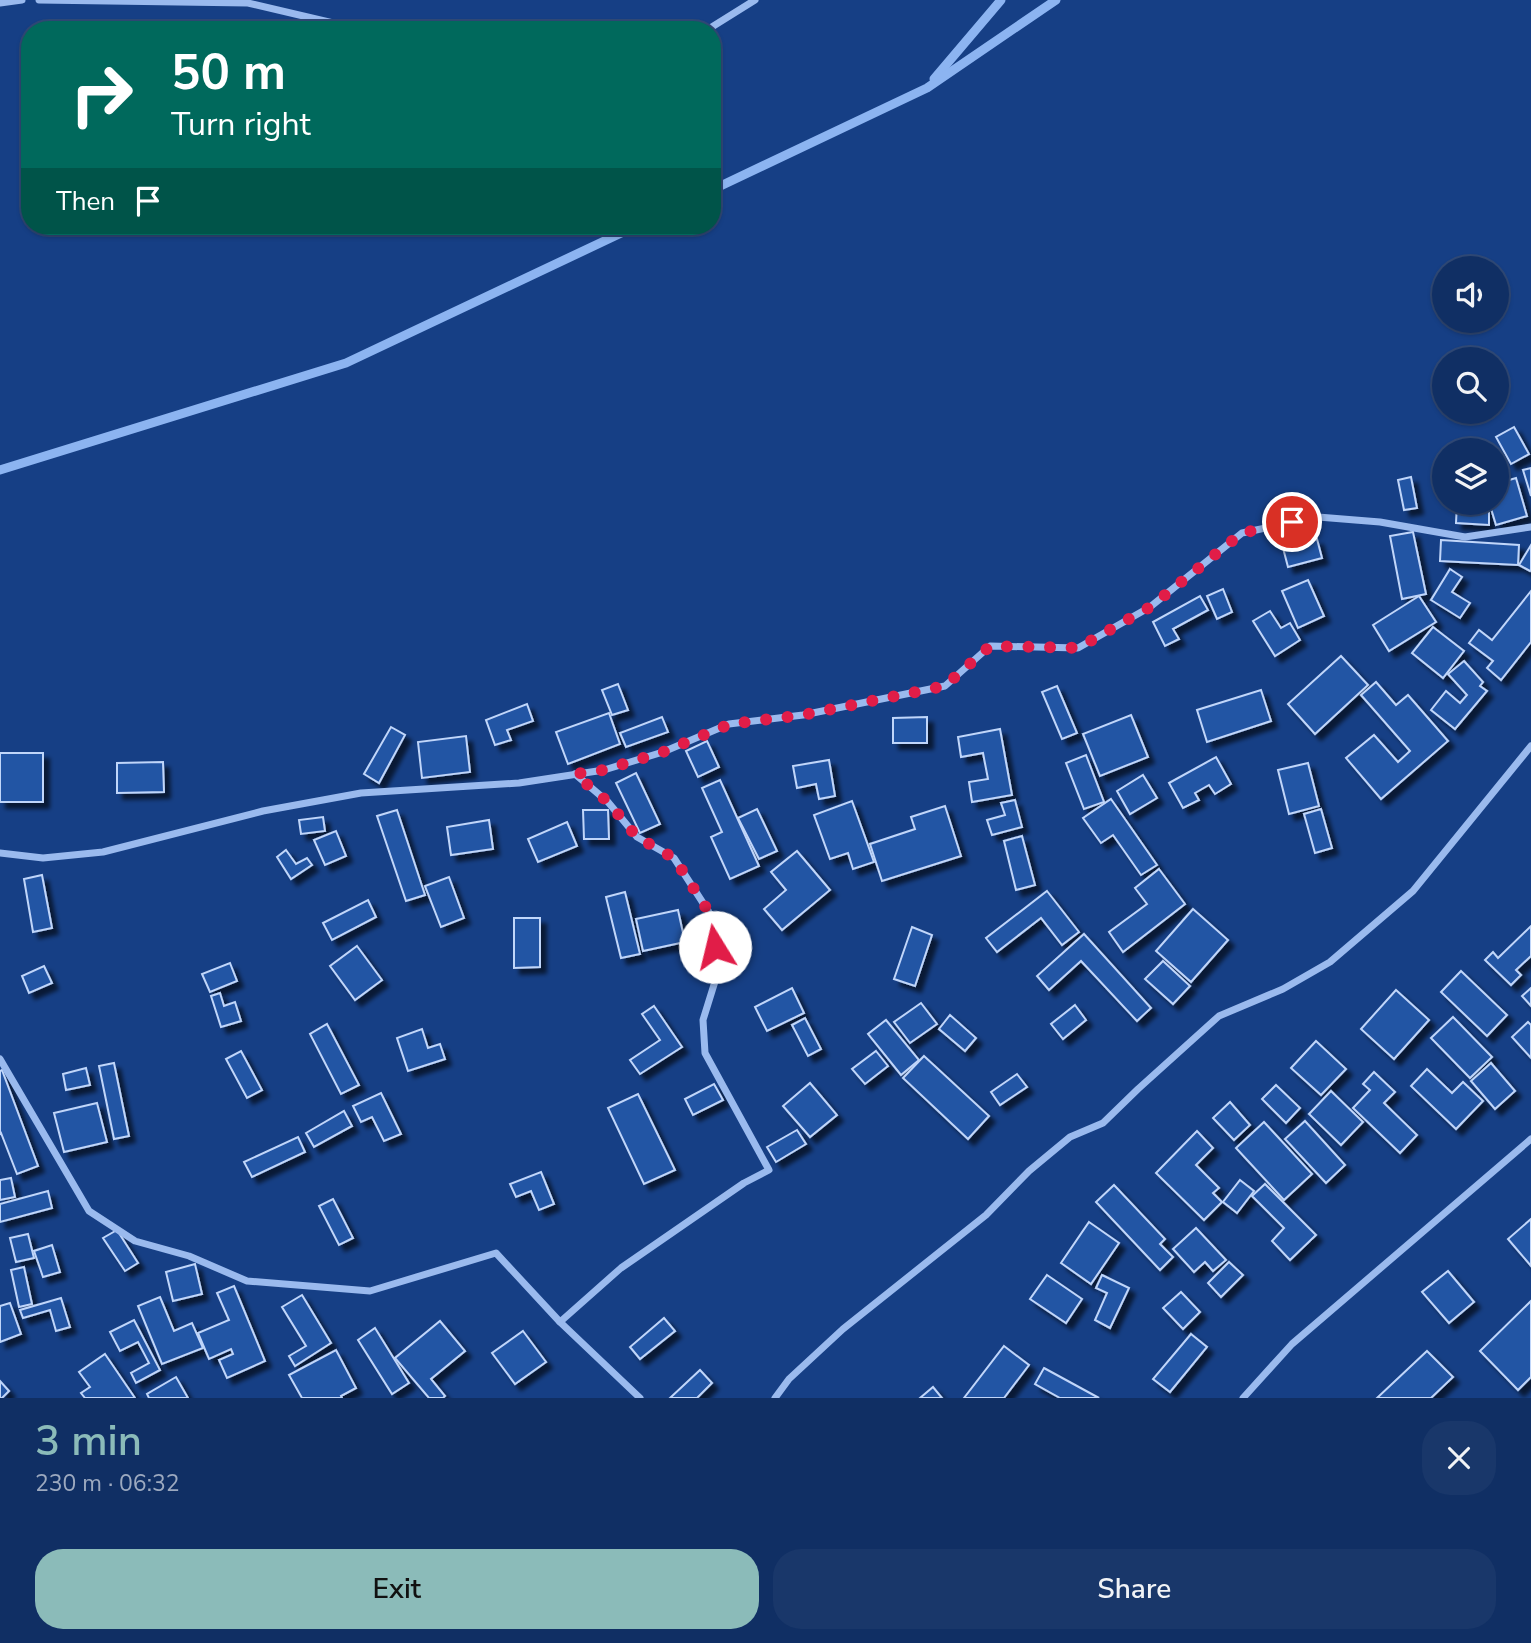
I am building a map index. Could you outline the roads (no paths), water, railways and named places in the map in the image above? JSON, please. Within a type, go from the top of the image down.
[{"type":"street","points":[[0,3],[22,0]]},
{"type":"street","points":[[39,0],[248,3],[325,21]]},
{"type":"street","points":[[721,21],[755,0]]},
{"type":"street","points":[[0,853],[43,858],[103,852],[263,811],[361,793],[519,783],[604,770],[663,752],[730,724],[803,715],[945,686],[990,646],[1078,648],[1150,607],[1242,533],[1318,517],[1380,522],[1465,537],[1531,527]]},
{"type":"street","points":[[775,1398],[789,1379],[843,1329],[986,1214],[1028,1171],[1070,1137],[1103,1124],[1219,1016],[1283,989],[1330,962],[1413,891],[1531,746]]},
{"type":"street","points":[[561,1322],[621,1268],[744,1183],[769,1170],[705,1052],[703,1020],[717,975],[714,920],[674,858],[637,837],[608,802],[575,774]]},
{"type":"street","points":[[0,1059],[89,1212],[135,1241],[189,1256],[247,1281],[370,1292],[496,1253],[561,1322],[640,1398]]},
{"type":"street","points":[[1243,1398],[1292,1344],[1531,1139]]},
{"type":"waterway","points":[[934,79],[1001,0]]},
{"type":"waterway","points":[[721,186],[927,88],[1056,0]]},
{"type":"waterway","points":[[0,470],[346,363],[617,235]]}]
